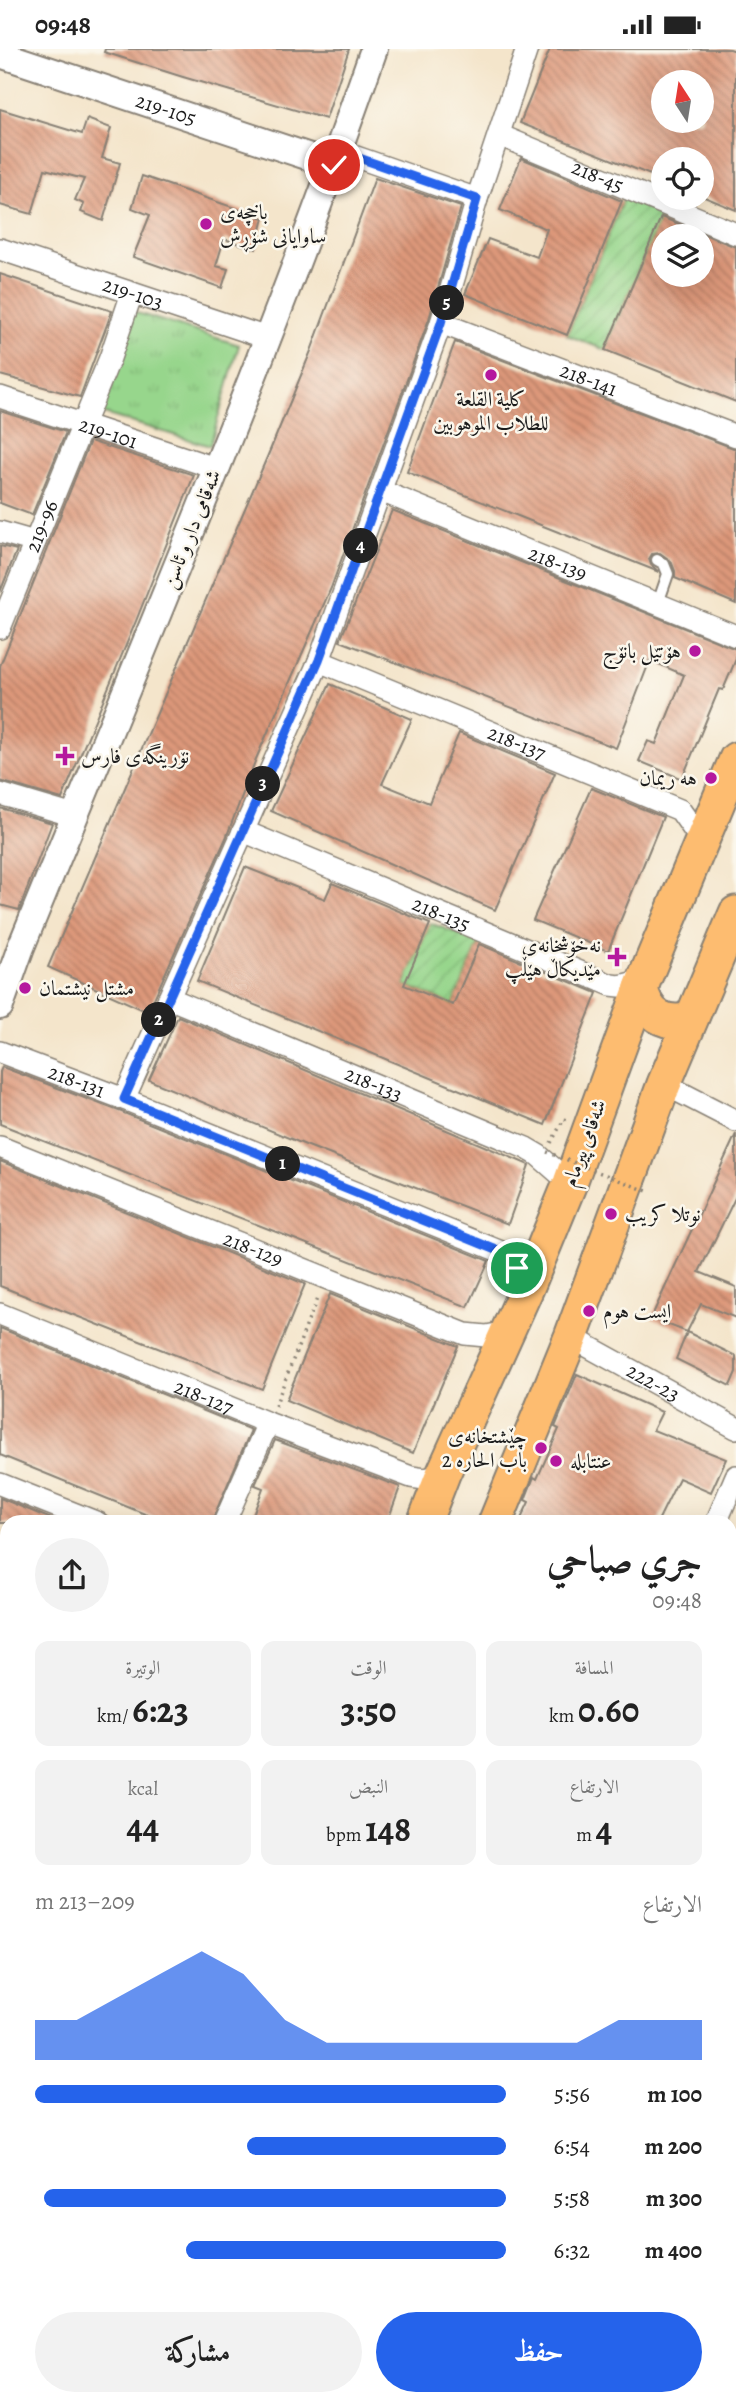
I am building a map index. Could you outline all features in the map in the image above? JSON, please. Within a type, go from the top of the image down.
[{"type":"highway","name":"شەقامی پیرمام","points":[[425,1515],[427,1476],[508,1332],[527,1288],[570,1183],[613,1063],[632,984],[701,840],[736,759]]},
{"type":"highway","points":[[498,1515],[571,1337],[664,1083],[691,1019],[727,959],[736,913]]},
{"type":"highway","points":[[632,984],[652,1013],[663,1020],[677,1022],[691,1019]]},
{"type":"highway","points":[[613,1063],[625,1057],[638,1056],[650,1061],[660,1071],[664,1083]]},
{"type":"street","name":"شەقامی دار و ئاسن","points":[[0,1006],[11,944],[75,816],[267,338],[336,158],[374,49]]},
{"type":"street","points":[[124,1099],[319,660],[441,323],[477,199],[527,49]]},
{"type":"street","name":"219-105","points":[[0,54],[336,158]]},
{"type":"street","name":"218-45","points":[[499,135],[736,234]]},
{"type":"street","points":[[336,158],[477,199]]},
{"type":"street","name":"219-103","points":[[0,249],[267,338]]},
{"type":"street","name":"219-96","points":[[0,628],[110,358],[132,293]]},
{"type":"street","name":"218-141","points":[[441,323],[736,436]]},
{"type":"street","name":"219-101","points":[[0,397],[215,468]]},
{"type":"street","name":"218-139","points":[[381,491],[736,636]]},
{"type":"street","points":[[0,531],[34,542]]},
{"type":"street","name":"218-137","points":[[319,660],[680,810],[701,840]]},
{"type":"street","points":[[0,794],[75,816]]},
{"type":"street","name":"218-135","points":[[243,831],[632,984]]},
{"type":"street","name":"218-133","points":[[169,998],[526,1148],[570,1183]]},
{"type":"street","name":"218-131","points":[[0,1052],[124,1099],[499,1251],[517,1268],[527,1288]]},
{"type":"street","points":[[664,1083],[736,1121]]},
{"type":"street","name":"218-129","points":[[0,1147],[465,1334],[486,1336],[508,1332]]},
{"type":"street","name":"218-127","points":[[0,1314],[268,1423],[427,1476]]},
{"type":"street","name":"222-23","points":[[571,1337],[736,1427]]},
{"type":"street","points":[[228,1515],[268,1423]]},
{"type":"street","points":[[719,1515],[736,1476]]},
{"type":"street","points":[[0,1484],[78,1515]]},
{"type":"lane","points":[[656,560],[664,564],[668,574],[658,603]]},
{"type":"path","points":[[564,1119],[547,1152],[647,1191]]},
{"type":"path","points":[[268,1423],[325,1277]]},
{"type":"green space","points":[[624,197],[663,213],[658,224],[651,224],[651,241],[605,350],[567,335]]},
{"type":"green space","points":[[131,311],[239,345],[210,446],[98,412]]},
{"type":"green space","points":[[430,923],[480,942],[453,1005],[404,985]]},
{"type":"building","points":[[105,49],[349,49],[326,119],[104,52]]},
{"type":"building","points":[[550,49],[736,51],[736,210],[714,201],[714,147],[651,147],[651,175],[520,123]]},
{"type":"building","points":[[0,109],[82,134],[87,119],[111,128],[102,158],[120,163],[103,221],[81,212],[84,204],[75,200],[84,179],[45,169],[32,214],[0,205]]},
{"type":"building","points":[[521,158],[622,201],[567,335],[465,294],[488,239],[537,257],[547,229],[500,210]]},
{"type":"building","points":[[142,176],[264,218],[256,249],[224,239],[216,266],[228,269],[222,288],[133,257],[150,215],[132,208]]},
{"type":"building","points":[[375,178],[461,207],[429,319],[331,588],[256,759],[226,838],[148,1012],[48,967],[274,441],[311,351]]},
{"type":"building","points":[[661,217],[678,224],[658,224]]},
{"type":"building","points":[[714,238],[736,247],[736,402],[605,350],[651,241],[651,287],[714,287]]},
{"type":"building","points":[[0,274],[112,311],[80,397],[0,375]]},
{"type":"building","points":[[455,342],[736,449],[736,604],[675,578],[671,561],[660,553],[652,554],[649,559],[659,572],[407,472]]},
{"type":"building","points":[[0,411],[66,432],[32,515],[0,503]]},
{"type":"building","points":[[90,441],[194,475],[62,799],[0,781],[0,666]]},
{"type":"building","points":[[392,510],[736,649],[736,659],[723,690],[719,689],[682,779],[639,761],[648,741],[656,744],[684,675],[650,660],[616,748],[340,641]]},
{"type":"building","points":[[0,546],[17,550],[0,592]]},
{"type":"building","points":[[330,684],[412,719],[382,784],[429,803],[459,733],[555,773],[495,910],[271,811]]},
{"type":"building","points":[[591,788],[663,817],[608,951],[533,920]]},
{"type":"building","points":[[0,808],[52,823],[19,910],[0,905]]},
{"type":"building","points":[[245,867],[325,899],[332,883],[430,924],[404,985],[453,1005],[479,944],[597,993],[545,1125],[197,981]]},
{"type":"building","points":[[178,1016],[529,1165],[508,1224],[149,1080]]},
{"type":"building","points":[[2,1067],[119,1111],[489,1261],[468,1307],[0,1124]]},
{"type":"building","points":[[736,1134],[736,1196],[699,1272],[736,1287],[736,1318],[701,1304],[687,1332],[651,1318]]},
{"type":"building","points":[[0,1161],[305,1284],[262,1389],[0,1286]]},
{"type":"building","points":[[330,1294],[458,1346],[413,1453],[286,1400]]},
{"type":"building","points":[[0,1328],[251,1430],[214,1515],[147,1515],[0,1455]]},
{"type":"building","points":[[687,1332],[736,1356],[736,1372],[730,1386],[676,1359]]},
{"type":"building","points":[[577,1374],[662,1412],[653,1430],[726,1459],[711,1492],[679,1478],[661,1515],[523,1515],[529,1502],[525,1500],[534,1477],[537,1479],[559,1429],[555,1427]]},
{"type":"building","points":[[275,1440],[400,1487],[390,1515],[253,1515],[263,1488],[255,1485]]},
{"type":"building","points":[[0,1498],[41,1515],[0,1515]]},
{"type":"place","name":"باخچەی ساوایانی شۆڕش","points":[[206,224]]},
{"type":"place","name":"کلیة القلعة للطلاب الموهوبین","points":[[491,375]]},
{"type":"place","name":"هۆتێل بانۆج","points":[[695,651]]},
{"type":"place","name":"نۆرینگەی فارس","points":[[65,756]]},
{"type":"place","name":"هه ريمان","points":[[711,778]]},
{"type":"place","name":"نەخۆشخانەی مێدیکاڵ هێڵپ","points":[[617,957]]},
{"type":"place","name":"مشتل نيشتمان","points":[[25,988]]},
{"type":"place","name":"نوتلا كريب","points":[[611,1214]]},
{"type":"place","name":"ايست هوم","points":[[589,1311]]},
{"type":"place","name":"چێشتخانەی باب الحارە 2","points":[[541,1448]]},
{"type":"place","name":"عنتابله","points":[[556,1461]]},
{"type":"route","points":[[334,165],[339,151],[477,199],[441,323],[319,660],[124,1099],[499,1251],[517,1268]]}]
